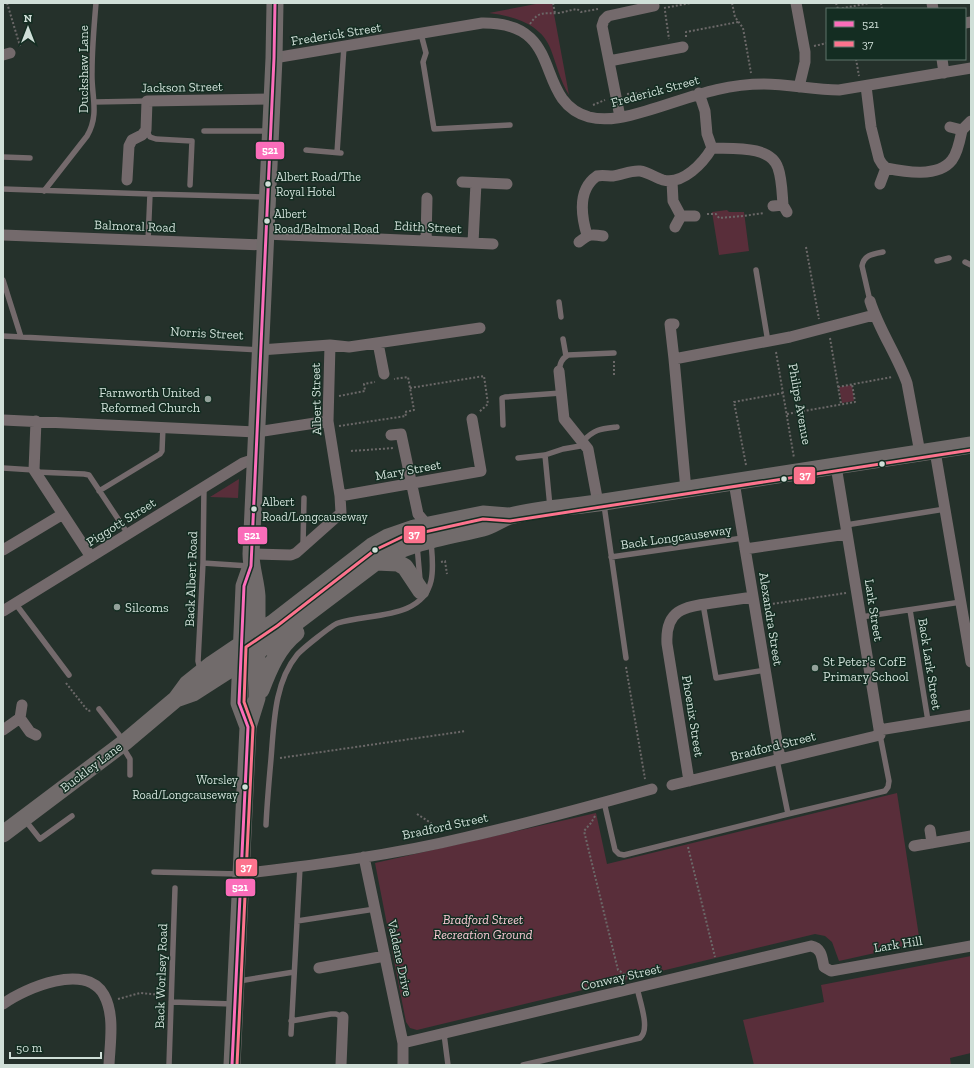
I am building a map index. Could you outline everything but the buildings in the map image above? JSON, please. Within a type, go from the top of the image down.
[{"type":"main road","points":[[257,698],[258,652],[256,587],[251,560],[274,58],[274,3]]},
{"type":"main road","points":[[274,622],[372,546],[388,537],[483,514],[509,516],[550,508],[601,503],[971,445]]},
{"type":"main road","name":"Buckley Lane","points":[[176,699],[193,693],[258,652],[376,562],[422,530]]},
{"type":"main road","points":[[248,727],[239,703],[244,586],[251,560]]},
{"type":"main road","points":[[376,562],[398,563],[405,567],[421,595]]},
{"type":"main road","points":[[274,622],[289,618],[310,605],[330,597]]},
{"type":"main road","points":[[232,1065],[248,727],[257,698],[271,666],[284,645],[291,636],[317,615],[330,597]]},
{"type":"main road","points":[[242,613],[257,628]]},
{"type":"main road","name":"Buckley Lane","points":[[3,834],[123,743],[176,699],[187,684],[241,644],[257,628],[274,622]]},
{"type":"street","points":[[796,3],[805,52],[800,87]]},
{"type":"street","points":[[620,117],[602,26],[604,20],[608,16],[642,6],[660,6]]},
{"type":"street","name":"Frederick Street","points":[[274,58],[482,23],[505,25],[524,33],[533,40],[545,58],[556,89],[569,106],[577,112],[589,117],[602,119],[620,117],[652,110],[699,93],[723,88],[753,84],[779,84],[821,90],[839,90],[971,68]]},
{"type":"street","points":[[609,61],[683,48]]},
{"type":"street","points":[[942,60],[944,73]]},
{"type":"street","points":[[863,87],[879,159],[886,168],[923,172],[940,169],[948,165],[953,159],[959,145],[962,130],[971,121]]},
{"type":"street","points":[[603,236],[593,234],[583,239],[583,200],[587,186],[597,176],[613,176],[641,171],[664,180],[672,181],[679,179],[698,168],[705,160],[712,148],[707,134],[705,111],[699,93]]},
{"type":"street","name":"Jackson Street","points":[[147,101],[271,100]]},
{"type":"street","points":[[127,180],[129,146],[132,140],[142,135],[146,130],[147,101]]},
{"type":"street","points":[[950,127],[962,130]]},
{"type":"street","points":[[712,148],[756,151],[766,153],[774,159],[780,174],[781,208]]},
{"type":"street","points":[[880,184],[886,168]]},
{"type":"street","points":[[672,181],[673,201],[681,216]]},
{"type":"street","points":[[462,182],[507,184]]},
{"type":"street","points":[[473,243],[476,183]]},
{"type":"street","points":[[426,241],[427,198]]},
{"type":"street","points":[[681,216],[695,216]]},
{"type":"street","points":[[675,227],[681,216]]},
{"type":"street","name":"Balmoral Road","points":[[3,235],[148,241],[265,239]]},
{"type":"street","name":"Edith Street","points":[[265,239],[426,241],[493,244]]},
{"type":"street","points":[[870,301],[874,315],[904,374],[945,508],[971,662]]},
{"type":"street","points":[[674,359],[771,341],[824,329],[874,315]]},
{"type":"street","points":[[674,324],[670,324],[686,490]]},
{"type":"street","name":"Norris Street","points":[[260,350],[330,345],[349,347],[480,328]]},
{"type":"street","points":[[378,343],[385,378]]},
{"type":"street","name":"Albert Street","points":[[251,560],[291,555],[296,553],[340,516],[342,510],[328,424],[330,345]]},
{"type":"street","points":[[559,371],[564,419],[585,443],[588,449],[601,503]]},
{"type":"street","name":"Mary Street","points":[[340,496],[481,471],[472,419]]},
{"type":"street","points":[[3,420],[257,432],[328,424]]},
{"type":"street","points":[[36,421],[35,471],[91,557]]},
{"type":"street","points":[[391,435],[401,434],[422,530]]},
{"type":"street","name":"Piggott Street","points":[[3,611],[204,486],[243,463],[255,459]]},
{"type":"street","name":"Lark Street","points":[[836,466],[879,732]]},
{"type":"street","name":"Alexandra Street","points":[[741,481],[744,544],[778,760]]},
{"type":"street","points":[[3,550],[19,534],[63,514]]},
{"type":"street","points":[[744,544],[846,530]]},
{"type":"street","name":"Phoenix Street","points":[[689,781],[669,655],[667,636],[671,619],[682,608],[703,604],[754,602]]},
{"type":"street","points":[[22,705],[20,718],[30,732],[36,735]]},
{"type":"street","name":"Bradford Street","points":[[672,784],[778,760],[879,732],[928,721],[971,715]]},
{"type":"street","points":[[3,730],[20,718]]},
{"type":"street","name":"Bradford Street","points":[[240,874],[300,867],[364,857],[467,838],[650,790]]},
{"type":"street","points":[[930,830],[932,843]]},
{"type":"street","points":[[914,846],[971,836]]},
{"type":"street","name":"Valdene Drive","points":[[364,857],[403,1043],[403,1065]]},
{"type":"street","name":"Conway Street","points":[[403,1043],[811,946],[816,947],[820,951],[824,967],[831,971]]},
{"type":"street","name":"Lark Hill","points":[[831,971],[971,946]]},
{"type":"street","points":[[319,968],[385,956]]},
{"type":"street","points":[[3,1004],[33,987],[64,980],[88,982],[97,987],[104,993],[110,1020],[109,1065]]},
{"type":"street","points":[[341,1065],[344,1017]]},
{"type":"lane","name":"Duckshaw Lane","points":[[44,191],[92,127],[94,118],[94,102],[92,82],[92,50],[96,3]]},
{"type":"lane","points":[[421,34],[426,53],[423,62],[434,129],[510,125]]},
{"type":"lane","points":[[306,150],[339,153],[344,46]]},
{"type":"lane","name":"Jackson Street","points":[[94,102],[147,101]]},
{"type":"lane","points":[[146,130],[150,137],[156,139],[192,140],[190,185]]},
{"type":"lane","points":[[204,131],[270,131]]},
{"type":"lane","points":[[3,157],[30,158]]},
{"type":"lane","points":[[3,189],[267,197]]},
{"type":"lane","points":[[148,241],[150,194]]},
{"type":"lane","points":[[870,301],[862,266],[863,261],[868,256],[883,252]]},
{"type":"lane","points":[[937,261],[949,258]]},
{"type":"lane","points":[[965,262],[971,265]]},
{"type":"lane","points":[[756,270],[771,341]]},
{"type":"lane","points":[[3,280],[21,337]]},
{"type":"lane","points":[[559,302],[560,317]]},
{"type":"lane","name":"Norris Street","points":[[3,336],[260,350]]},
{"type":"lane","points":[[563,339],[566,356]]},
{"type":"lane","points":[[559,371],[560,362],[566,356],[614,353]]},
{"type":"lane","points":[[503,425],[502,398],[561,393]]},
{"type":"lane","points":[[99,491],[160,454],[162,451],[163,427]]},
{"type":"lane","points":[[518,458],[545,455],[585,443],[594,431],[617,427]]},
{"type":"lane","points":[[545,455],[550,508]]},
{"type":"lane","points":[[3,468],[89,475],[128,534]]},
{"type":"lane","name":"Back Albert Road","points":[[204,486],[203,563],[198,661],[199,665],[204,671]]},
{"type":"lane","points":[[303,546],[304,498]]},
{"type":"lane","points":[[601,503],[612,557],[626,658]]},
{"type":"lane","points":[[846,530],[945,508]]},
{"type":"lane","points":[[421,595],[422,530]]},
{"type":"lane","points":[[266,825],[273,731],[279,692],[287,670],[298,654],[336,624],[405,610],[415,605],[421,595],[427,591],[431,582],[432,573],[422,530]]},
{"type":"lane","name":"Back Longcauseway","points":[[612,557],[744,544]]},
{"type":"lane","points":[[203,563],[251,560]]},
{"type":"lane","points":[[860,617],[961,602]]},
{"type":"lane","points":[[15,603],[69,675]]},
{"type":"lane","points":[[703,604],[716,678],[765,670]]},
{"type":"lane","name":"Back Lark Street","points":[[910,610],[928,721]]},
{"type":"lane","points":[[99,709],[123,743],[130,759],[130,775]]},
{"type":"lane","name":"Lark Street","points":[[788,814],[885,791],[888,787],[889,781],[879,732]]},
{"type":"lane","points":[[601,803],[615,850],[619,854],[624,855],[788,814],[778,760]]},
{"type":"lane","points":[[23,818],[40,839],[72,816]]},
{"type":"lane","points":[[291,1034],[300,867]]},
{"type":"lane","points":[[154,872],[240,874]]},
{"type":"lane","name":"Back Worlsey Road","points":[[168,1065],[175,888]]},
{"type":"lane","points":[[297,921],[375,909]]},
{"type":"lane","points":[[236,981],[294,972]]},
{"type":"lane","points":[[523,1065],[640,1038],[643,1035],[645,1027],[636,987]]},
{"type":"lane","points":[[171,1002],[235,1004]]},
{"type":"lane","points":[[291,1021],[331,1014],[344,1017]]},
{"type":"lane","points":[[444,1034],[448,1065]]},
{"type":"path","points":[[7,3],[21,50],[7,54]]},
{"type":"path","points":[[553,3],[555,13]]},
{"type":"path","points":[[660,6],[691,3]]},
{"type":"path","points":[[732,3],[735,17],[743,28],[753,84]]},
{"type":"path","points":[[846,8],[870,3]]},
{"type":"path","points":[[660,6],[665,11],[671,50]]},
{"type":"path","points":[[524,33],[536,17],[542,13],[555,13],[577,9],[582,12],[607,8],[608,16]]},
{"type":"path","points":[[683,48],[687,41],[686,32],[738,22]]},
{"type":"path","points":[[856,60],[863,87]]},
{"type":"path","points":[[695,216],[713,214],[716,214],[719,218],[744,216],[781,208]]},
{"type":"path","points":[[806,248],[841,404]]},
{"type":"path","name":"Philips Avenue","points":[[771,341],[783,393],[797,472]]},
{"type":"path","points":[[614,353],[614,376]]},
{"type":"path","points":[[838,387],[904,374]]},
{"type":"path","points":[[410,388],[484,376],[488,404],[472,419]]},
{"type":"path","points":[[328,398],[365,391],[364,384],[385,378],[408,377],[414,410],[405,412],[406,416],[328,424]]},
{"type":"path","points":[[787,414],[856,402],[852,384]]},
{"type":"path","points":[[741,481],[734,402],[783,393]]},
{"type":"path","points":[[351,451],[404,448]]},
{"type":"path","points":[[441,562],[445,561],[447,574]]},
{"type":"path","points":[[754,602],[856,591]]},
{"type":"path","points":[[626,658],[650,790]]},
{"type":"path","points":[[69,675],[66,683],[88,711],[99,709]]},
{"type":"path","points":[[271,760],[466,731]]},
{"type":"path","points":[[601,803],[595,818],[584,831],[618,970],[635,982],[636,987]]},
{"type":"path","points":[[417,814],[431,823],[435,844]]},
{"type":"path","points":[[687,839],[718,968]]},
{"type":"path","points":[[107,1002],[140,993],[171,995]]},
{"type":"green space","points":[[541,3],[552,3],[569,95],[547,41],[541,34],[526,23],[517,19],[489,13]]},
{"type":"green space","points":[[727,210],[729,212],[744,212],[749,251],[719,255],[712,212]]},
{"type":"green space","points":[[852,385],[854,401],[842,403],[839,387]]},
{"type":"green space","points":[[239,479],[238,498],[210,497]]},
{"type":"green space","name":"Bradford Street Recreation Ground","points":[[897,793],[920,943],[839,961],[832,942],[825,936],[815,934],[417,1030],[410,1028],[406,1022],[375,863],[596,813],[607,864]]},
{"type":"green space","points":[[971,956],[971,1053],[950,1058],[951,1065],[754,1065],[743,1020],[824,1002],[821,985]]},
{"type":"transit line","name":"521","points":[[232,1065],[248,727],[239,703],[244,586],[251,566],[274,58],[275,3]]},
{"type":"transit line","name":"37","points":[[237,1065],[253,727],[244,702],[246,647],[277,626],[375,550],[402,537],[483,519],[510,521],[971,450]]},
{"type":"place","name":"Albert Road/The Royal Hotel","points":[[268,184]]},
{"type":"place","name":"Albert Road/Balmoral Road","points":[[267,221]]},
{"type":"place","name":"Farnworth United Reformed Church","points":[[208,399]]},
{"type":"place","name":"Albert Road/Longcauseway","points":[[254,509]]},
{"type":"place","name":"Silcoms","points":[[117,607]]},
{"type":"place","name":"St Peter's CofE Primary School","points":[[815,668]]},
{"type":"place","name":"Worsley Road/Longcauseway","points":[[245,787]]}]
